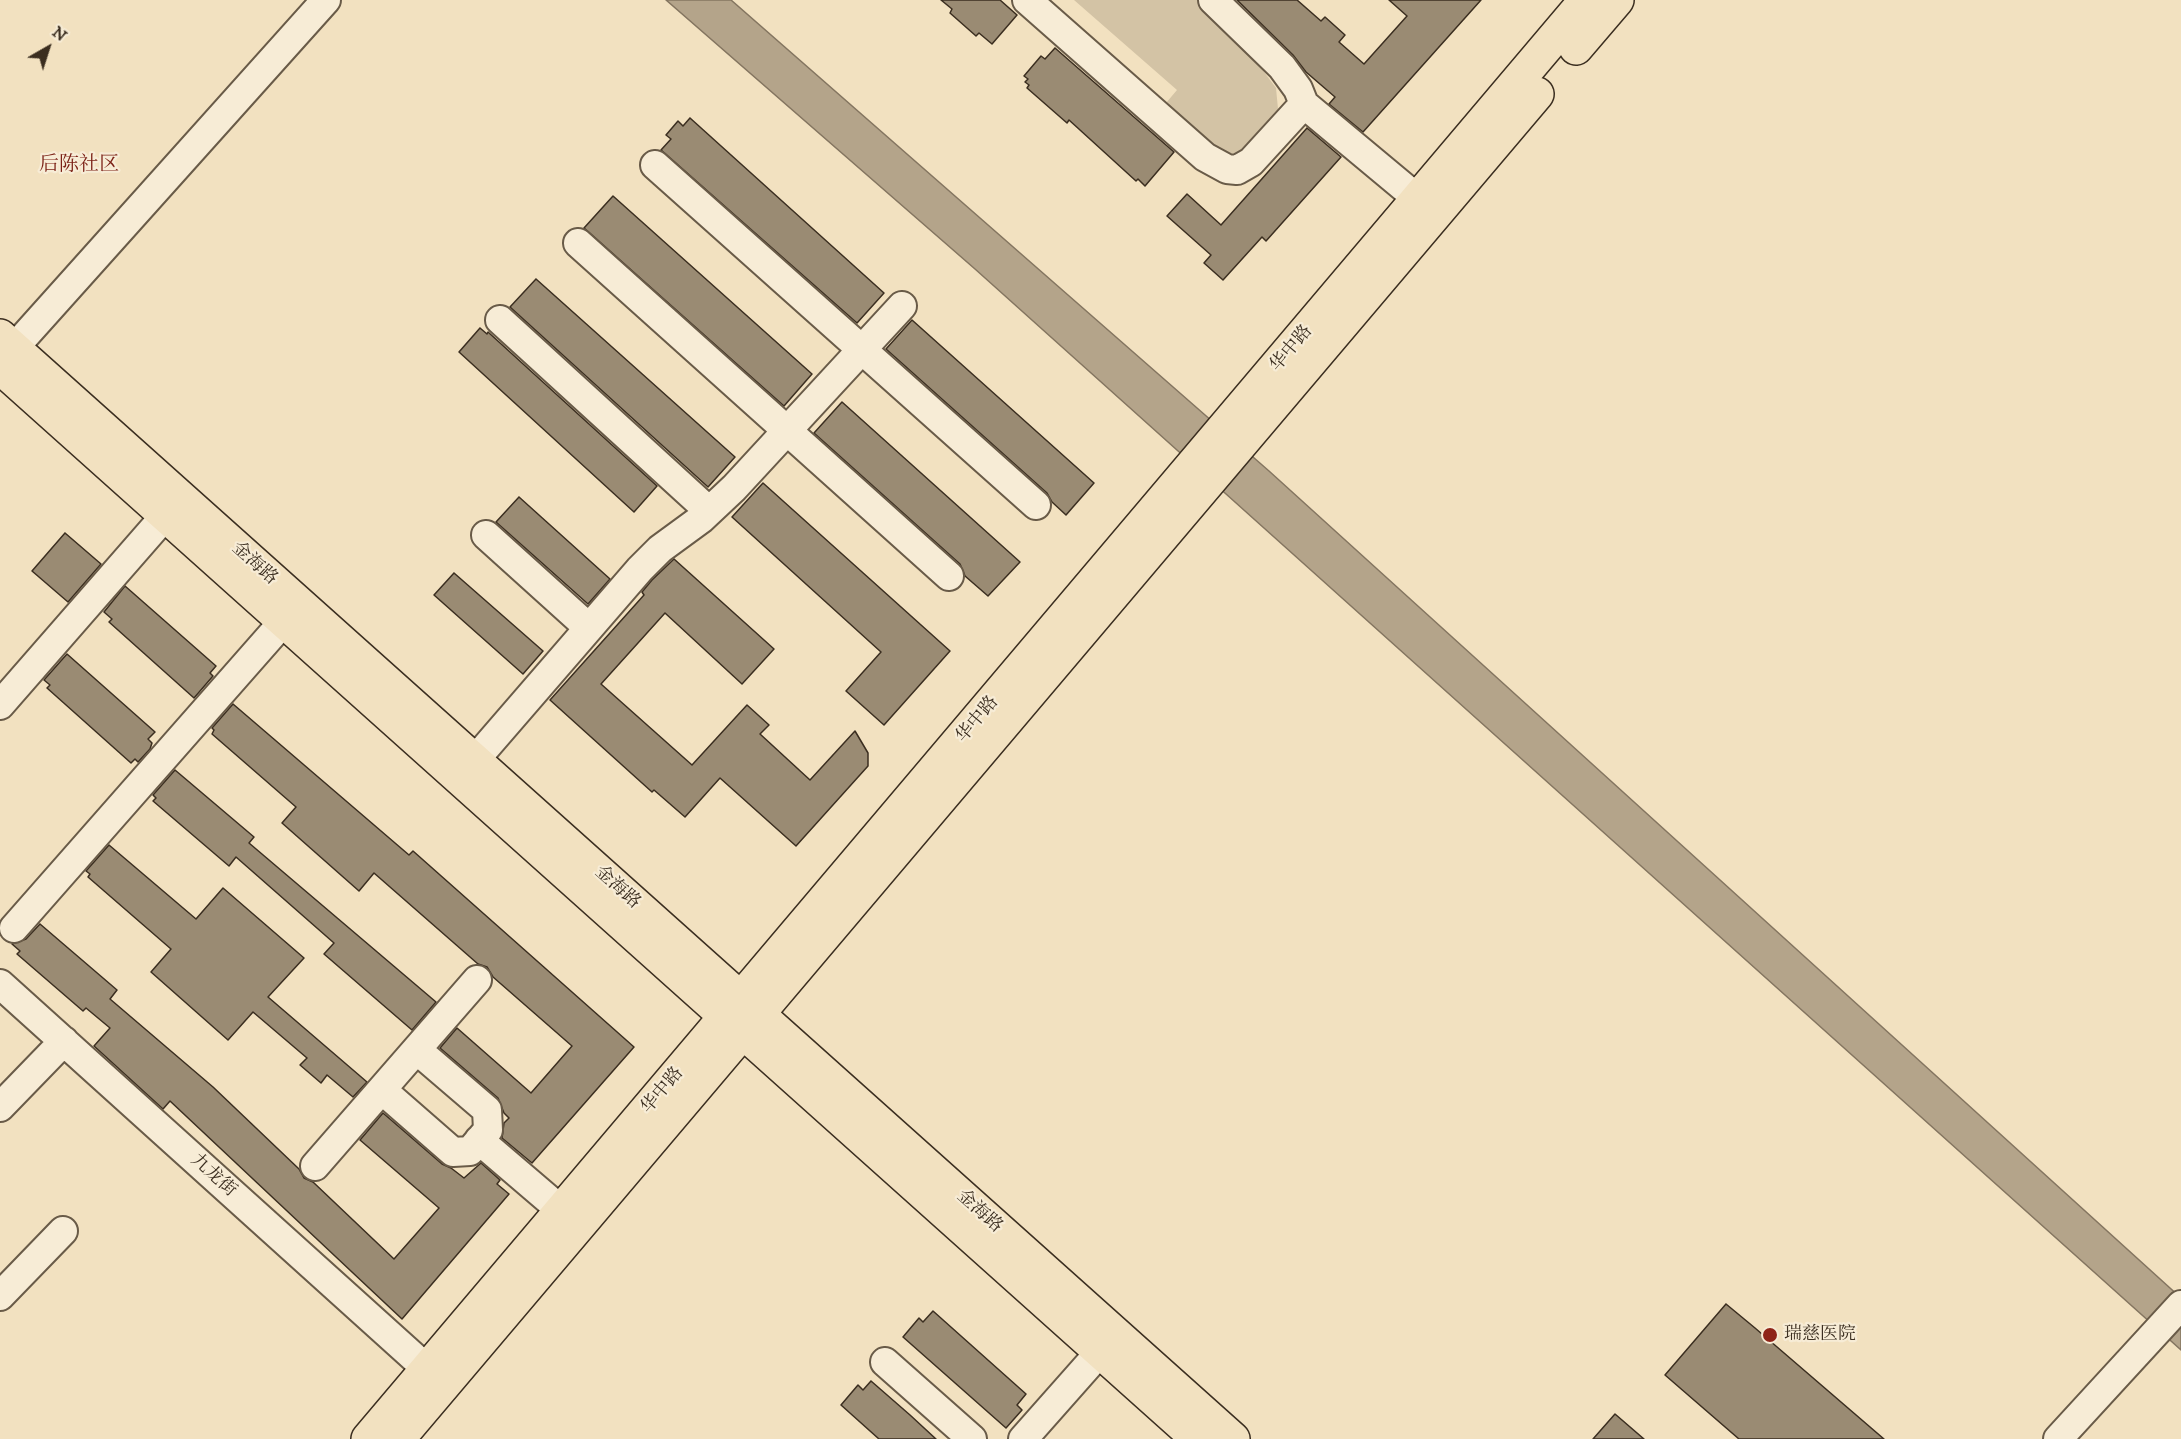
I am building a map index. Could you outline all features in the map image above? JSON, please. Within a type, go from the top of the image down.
[{"type":"main road","name":"华中路","points":[[398,1439],[742,1016],[1418,200],[1587,0]]},
{"type":"main road","name":"华中路","points":[[368,1439],[561,1211],[742,1016],[1617,0]]},
{"type":"main road","name":"金海路","points":[[5,351],[165,516],[1233,1439]]},
{"type":"main road","name":"金海路","points":[[5,351],[474,761],[1100,1352],[1198,1439]]},
{"type":"street","points":[[5,351],[326,0]]},
{"type":"street","points":[[1027,0],[1205,157],[1227,169],[1237,170],[1251,162],[1304,104]]},
{"type":"street","points":[[1213,0],[1282,67],[1298,89],[1304,104],[1418,200]]},
{"type":"street","points":[[655,165],[1036,505]]},
{"type":"street","points":[[578,243],[949,576]]},
{"type":"street","points":[[474,761],[660,549],[709,511],[902,306]]},
{"type":"street","points":[[500,320],[709,511]]},
{"type":"street","points":[[0,705],[165,516]]},
{"type":"street","points":[[486,535],[589,628]]},
{"type":"street","points":[[14,928],[284,621]]},
{"type":"street","points":[[315,1166],[477,980]]},
{"type":"street","name":"九龙街","points":[[0,984],[427,1369]]},
{"type":"street","points":[[0,1107],[64,1041]]},
{"type":"street","points":[[382,1090],[453,1152],[470,1150],[480,1140],[488,1130],[487,1110],[417,1050]]},
{"type":"street","points":[[480,1140],[561,1211]]},
{"type":"street","points":[[0,1296],[63,1231]]},
{"type":"street","points":[[2058,1439],[2181,1305]]},
{"type":"street","points":[[1023,1439],[1100,1352]]},
{"type":"street","points":[[885,1362],[972,1439]]},
{"type":"shaded area","points":[[666,0],[731,0],[1269,471],[2181,1298],[2181,1350],[975,269]]},
{"type":"shaded area","points":[[1074,0],[1199,0],[1247,49],[1276,88],[1278,109],[1240,151],[1234,154],[1222,151],[1166,103],[1177,90]]},
{"type":"building","points":[[941,0],[1000,0],[1017,15],[992,44],[979,33],[976,36],[950,13],[952,9]]},
{"type":"building","points":[[1237,0],[1297,0],[1321,21],[1325,17],[1345,35],[1339,42],[1364,64],[1407,16],[1389,0],[1481,0],[1363,132],[1329,104],[1335,97],[1306,72],[1293,55]]},
{"type":"building","points":[[1055,48],[1174,152],[1145,186],[1138,179],[1136,181],[1069,120],[1067,123],[1027,88],[1029,85],[1025,82],[1028,79],[1024,76],[1041,56],[1045,59]]},
{"type":"building","points":[[690,118],[884,293],[857,323],[661,150],[671,139],[666,135],[678,121],[683,126]]},
{"type":"building","points":[[1307,128],[1341,157],[1266,241],[1262,237],[1223,280],[1204,263],[1211,255],[1167,216],[1187,194],[1221,225]]},
{"type":"building","points":[[613,196],[812,374],[784,406],[584,228]]},
{"type":"building","points":[[536,279],[735,457],[708,487],[510,307]]},
{"type":"building","points":[[912,320],[1094,483],[1066,515],[1052,502],[1047,493],[886,349]]},
{"type":"building","points":[[480,328],[487,334],[488,332],[657,486],[634,512],[459,352]]},
{"type":"building","points":[[842,402],[1020,562],[988,596],[965,576],[960,564],[814,433]]},
{"type":"building","points":[[763,483],[950,651],[884,725],[846,691],[881,652],[732,517]]},
{"type":"building","points":[[519,497],[610,579],[588,604],[496,522]]},
{"type":"building","points":[[65,533],[101,564],[68,602],[32,571]]},
{"type":"building","points":[[674,559],[774,649],[742,684],[665,613],[601,684],[692,765],[747,705],[769,725],[760,734],[810,780],[855,731],[868,753],[868,766],[796,846],[720,778],[685,817],[654,790],[652,792],[550,700],[644,595],[642,592],[652,580]]},
{"type":"building","points":[[454,573],[543,651],[523,674],[434,595]]},
{"type":"building","points":[[125,586],[216,666],[210,673],[213,676],[194,698],[109,622],[112,619],[104,612]]},
{"type":"building","points":[[67,654],[155,732],[148,739],[152,743],[150,749],[138,762],[135,759],[131,763],[47,688],[50,685],[44,680]]},
{"type":"building","points":[[233,704],[409,855],[413,851],[634,1047],[532,1163],[502,1138],[504,1123],[509,1118],[504,1113],[498,1098],[440,1048],[457,1028],[531,1093],[572,1046],[493,977],[487,967],[478,964],[374,873],[359,891],[282,823],[296,807],[212,734],[214,730],[212,728]]},
{"type":"building","points":[[175,770],[254,837],[249,843],[436,1002],[412,1030],[324,954],[334,943],[236,857],[229,866],[153,801],[156,798],[153,795]]},
{"type":"building","points":[[109,845],[196,919],[223,888],[304,958],[268,997],[367,1082],[353,1097],[327,1075],[321,1083],[300,1065],[307,1058],[253,1012],[228,1040],[151,972],[171,949],[88,877],[90,874],[86,871]]},
{"type":"building","points":[[40,924],[117,990],[110,999],[213,1087],[299,1169],[304,1178],[313,1182],[394,1259],[439,1208],[360,1140],[383,1113],[442,1164],[464,1178],[481,1163],[500,1180],[497,1184],[509,1194],[402,1319],[170,1101],[163,1109],[94,1046],[110,1028],[86,1008],[83,1011],[17,954],[20,951],[12,944],[26,939]]},
{"type":"building","points":[[1726,1304],[1884,1439],[1739,1439],[1665,1375]]},
{"type":"building","points":[[933,1311],[1026,1394],[1017,1405],[1022,1410],[1006,1428],[903,1337],[919,1318],[923,1322]]},
{"type":"building","points":[[871,1381],[936,1439],[879,1439],[841,1405],[858,1385],[863,1390]]},
{"type":"building","points":[[1615,1414],[1644,1439],[1593,1439]]},
{"type":"place","name":"瑞慈医院","points":[[1770,1335]]},
{"type":"district","name":"后陈社区","points":[[79,166]]}]
